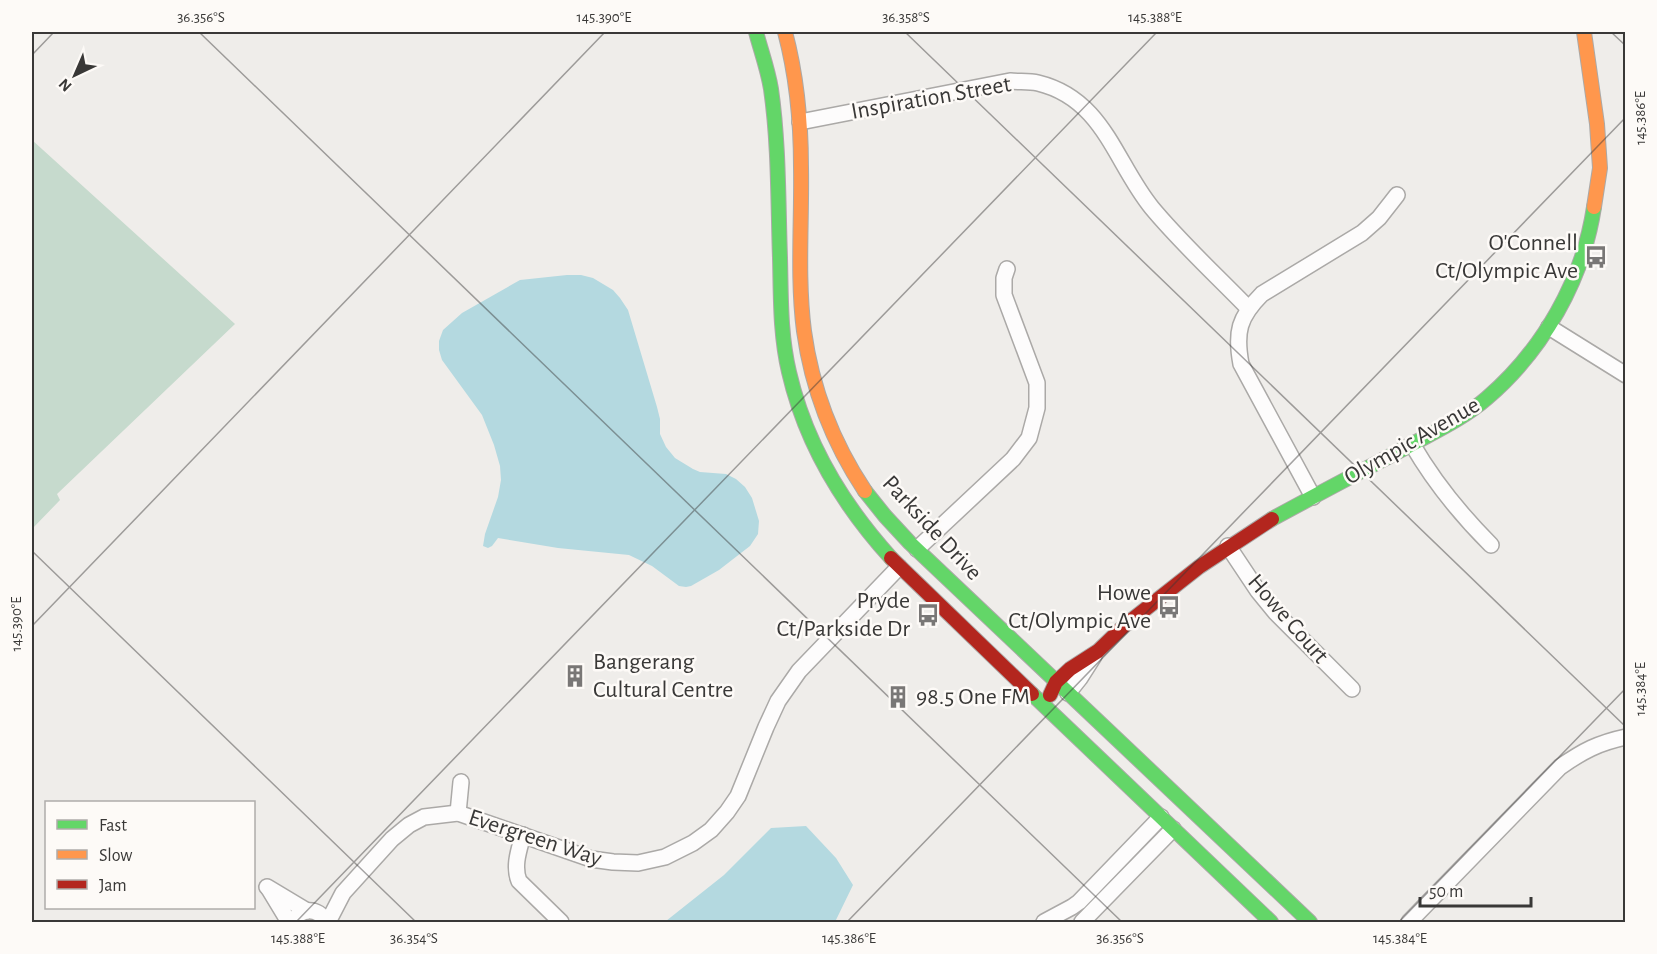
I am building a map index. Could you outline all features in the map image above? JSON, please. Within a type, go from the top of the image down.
[{"type":"street","name":"Parkside Drive","points":[[756,32],[771,87],[775,126],[783,340],[797,402],[832,481],[861,524],[899,567],[1271,922]]},
{"type":"street","name":"Parkside Drive","points":[[785,32],[797,81],[800,122],[801,295],[805,339],[817,392],[829,425],[845,458],[867,494],[889,522],[1310,922]]},
{"type":"street","name":"Olympic Avenue","points":[[1062,687],[1080,678],[1098,651],[1124,626],[1228,546],[1450,423],[1486,399],[1522,363],[1549,327],[1579,267],[1593,214],[1600,168],[1597,124],[1584,32]]},
{"type":"street","name":"Inspiration Street","points":[[800,122],[1010,81],[1038,83],[1064,93],[1101,125],[1132,180],[1150,206],[1174,234],[1248,308]]},
{"type":"street","points":[[775,126],[800,122]]},
{"type":"street","points":[[1313,497],[1241,364],[1238,346],[1239,328],[1248,308],[1262,294],[1362,233],[1379,218],[1397,195]]},
{"type":"street","points":[[899,567],[1013,459],[1029,438],[1037,408],[1037,383],[1004,295],[1007,269]]},
{"type":"street","points":[[1549,327],[1626,375]]},
{"type":"street","points":[[1412,444],[1445,494],[1491,545]]},
{"type":"street","name":"Howe Court","points":[[1228,546],[1258,591],[1276,613],[1352,689]]},
{"type":"street","name":"Evergreen Way","points":[[327,922],[342,893],[392,839],[424,817],[458,813],[591,859],[613,862],[638,863],[665,857],[693,843],[711,830],[727,813],[738,796],[774,710],[799,672],[899,567]]},
{"type":"street","points":[[1045,706],[1062,687]]},
{"type":"street","points":[[1409,922],[1560,767],[1583,751],[1610,740],[1626,737]]},
{"type":"street","points":[[458,813],[461,782]]},
{"type":"street","points":[[1082,922],[1098,895],[1185,804]]},
{"type":"street","points":[[523,835],[516,865],[519,881],[561,922]]},
{"type":"street","points":[[291,922],[267,887],[308,910],[315,911],[327,922]]},
{"type":"street","name":"Evergreen Way","points":[[291,922],[297,915],[342,893]]},
{"type":"street","points":[[1054,920],[1072,907],[1098,895]]},
{"type":"green space","points":[[32,140],[235,324],[57,494],[60,500],[32,529]]},
{"type":"water","points":[[567,275],[593,278],[613,290],[628,310],[657,407],[660,434],[666,447],[675,458],[700,472],[726,474],[736,479],[752,498],[759,521],[758,534],[750,546],[719,570],[691,586],[679,586],[652,566],[629,555],[558,548],[498,538],[492,546],[488,548],[483,546],[498,497],[501,480],[500,466],[482,415],[442,360],[439,341],[443,330],[462,313],[520,280]]},
{"type":"water","points":[[806,826],[836,858],[853,885],[835,922],[666,921],[724,875],[771,828]]},
{"type":"traffic: fast","points":[[756,32],[768,75],[774,110],[782,315],[789,372],[805,423],[828,471],[857,516],[891,558]]},
{"type":"traffic: fast","points":[[1272,519],[1458,419],[1478,406],[1507,379],[1543,336],[1570,287],[1581,261],[1594,207]]},
{"type":"traffic: fast","points":[[865,491],[910,543],[1310,922]]},
{"type":"traffic: fast","points":[[1032,694],[1271,922]]},
{"type":"traffic: slow","points":[[785,32],[793,66],[799,116],[800,249],[804,331],[812,374],[826,415],[843,454],[865,491]]},
{"type":"traffic: slow","points":[[1584,32],[1597,124],[1600,168],[1594,207]]},
{"type":"traffic: jam","points":[[1050,695],[1056,682],[1070,669],[1098,651],[1124,626],[1199,567],[1272,519]]},
{"type":"traffic: jam","points":[[891,558],[1032,694]]},
{"type":"place","name":"O'Connell Ct/Olympic Ave","points":[[1596,257]]},
{"type":"place","name":"Howe Ct/Olympic Ave","points":[[1169,607]]},
{"type":"place","name":"Pryde Ct/Parkside Dr","points":[[928,615]]},
{"type":"place","name":"Bangerang Cultural Centre","points":[[575,676]]},
{"type":"place","name":"98.5 One FM","points":[[898,697]]}]
